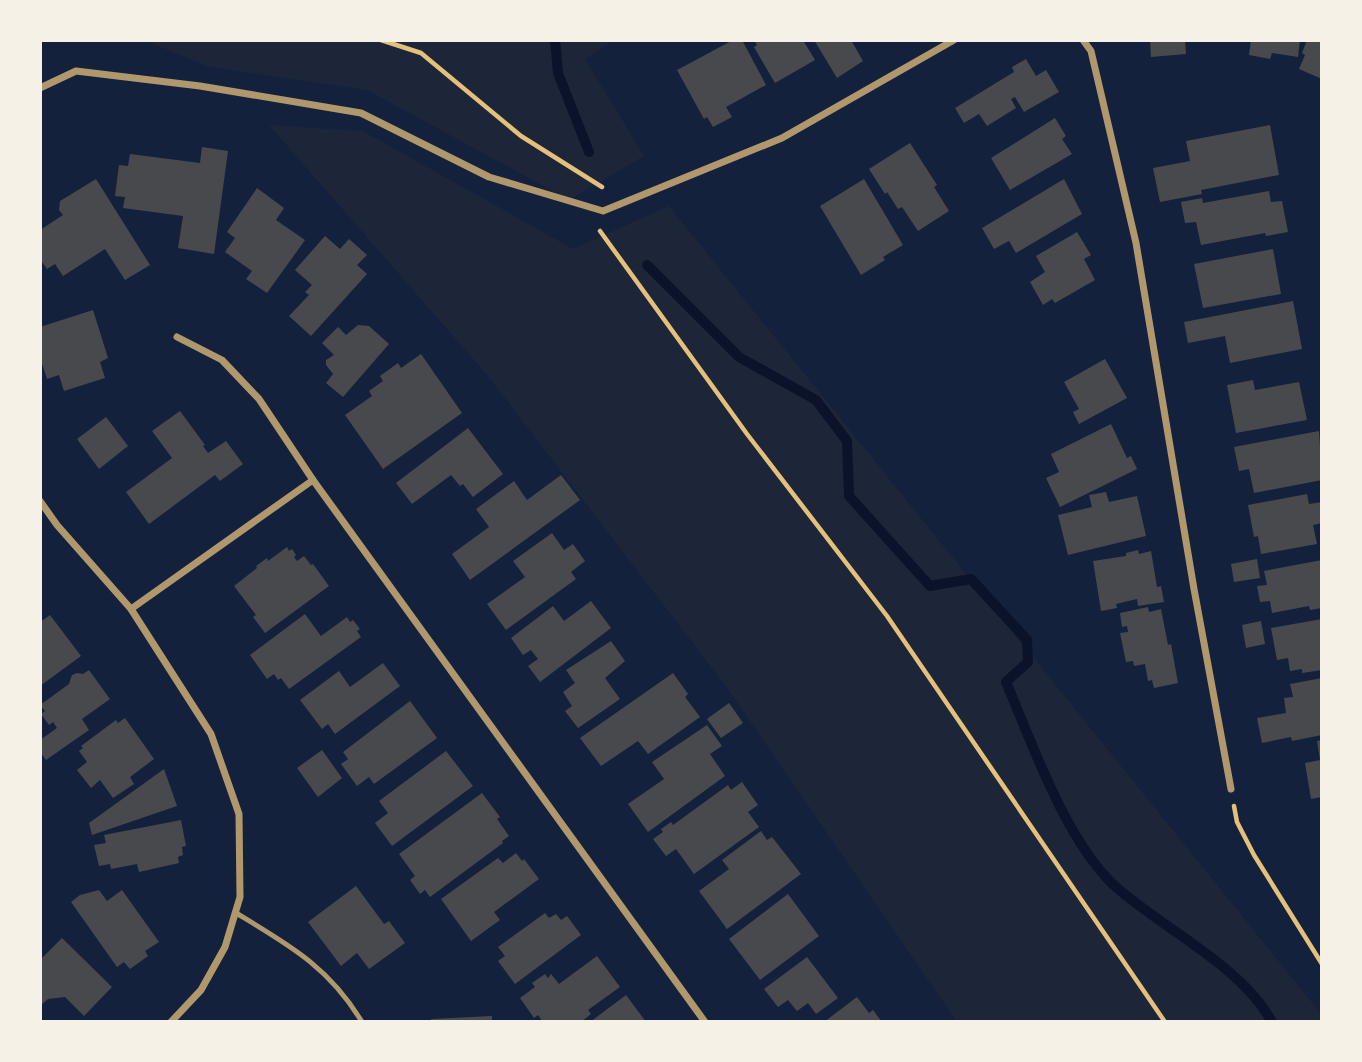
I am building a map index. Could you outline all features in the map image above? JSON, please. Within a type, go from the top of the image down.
[{"type":"street","points":[[40,88],[76,71],[200,86],[361,113],[489,177],[603,211],[782,138],[954,40]]},
{"type":"street","points":[[1083,40],[1091,51],[1136,243],[1231,789]]},
{"type":"street","points":[[177,337],[222,360],[259,399],[313,480],[705,1022]]},
{"type":"street","points":[[131,609],[313,480]]},
{"type":"street","points":[[40,501],[57,525],[131,609],[211,734],[239,814],[240,897],[236,914],[225,947],[201,990],[171,1022]]},
{"type":"lane","points":[[236,914],[299,951],[346,995],[362,1022]]},
{"type":"path","points":[[380,40],[421,53],[521,136],[603,188]]},
{"type":"path","points":[[600,231],[747,434],[887,616],[1165,1022]]},
{"type":"path","points":[[1231,789],[1237,822],[1254,855],[1322,964]]},
{"type":"shaded area","points":[[143,40],[613,40],[585,59],[644,156],[569,200],[367,90],[210,67]]},
{"type":"shaded area","points":[[269,125],[363,131],[573,249],[669,206],[1322,1015],[1322,1022],[957,1022],[728,689],[488,376]]},
{"type":"building","points":[[733,40],[742,40],[766,85],[726,107],[732,117],[713,127],[707,117],[704,119],[677,70]]},
{"type":"building","points":[[754,40],[803,40],[815,60],[775,83],[754,47],[757,45]]},
{"type":"building","points":[[814,40],[851,40],[863,61],[837,78]]},
{"type":"building","points":[[1150,40],[1185,40],[1186,54],[1151,57]]},
{"type":"building","points":[[1251,40],[1300,40],[1298,57],[1272,53],[1270,59],[1249,55]]},
{"type":"building","points":[[1307,40],[1322,40],[1322,79],[1299,69]]},
{"type":"building","points":[[1026,59],[1036,76],[1046,70],[1059,92],[1024,112],[1015,97],[1011,99],[1016,108],[987,126],[979,114],[964,123],[955,108],[1014,72],[1012,67]]},
{"type":"building","points":[[1055,118],[1066,136],[1062,139],[1072,154],[1010,190],[991,158]]},
{"type":"building","points":[[1270,125],[1279,175],[1201,190],[1202,194],[1160,202],[1153,168],[1190,161],[1186,141]]},
{"type":"building","points":[[910,143],[937,185],[934,187],[949,211],[918,231],[902,207],[898,209],[887,192],[885,194],[869,169]]},
{"type":"building","points":[[202,147],[228,151],[214,254],[178,248],[183,216],[123,208],[125,197],[115,196],[119,165],[128,166],[130,154],[200,163]]},
{"type":"building","points":[[96,179],[150,265],[125,280],[105,249],[63,276],[55,264],[47,269],[40,259],[40,230],[63,215],[59,210],[60,201]]},
{"type":"building","points":[[864,179],[903,245],[861,275],[820,206]]},
{"type":"building","points":[[1064,179],[1082,214],[1016,253],[1009,241],[994,249],[982,228]]},
{"type":"building","points":[[257,188],[284,208],[276,220],[305,240],[267,293],[246,279],[252,271],[225,252],[235,238],[227,232]]},
{"type":"building","points":[[1269,191],[1271,202],[1282,201],[1288,232],[1266,236],[1265,233],[1201,245],[1196,222],[1185,223],[1181,202],[1202,198],[1203,203]]},
{"type":"building","points":[[1077,232],[1091,255],[1084,259],[1095,280],[1055,303],[1052,299],[1043,305],[1030,282],[1045,272],[1036,256]]},
{"type":"building","points":[[325,236],[340,249],[349,239],[367,255],[357,265],[367,274],[311,336],[289,316],[309,295],[305,292],[312,285],[295,270]]},
{"type":"building","points":[[1273,249],[1281,294],[1203,308],[1194,264]]},
{"type":"building","points":[[1293,301],[1302,349],[1230,363],[1225,336],[1188,343],[1184,322]]},
{"type":"building","points":[[93,310],[108,358],[100,362],[105,378],[64,391],[59,375],[47,379],[40,357],[40,327]]},
{"type":"building","points":[[358,325],[369,326],[389,344],[343,397],[326,383],[333,374],[326,365],[326,360],[334,355],[322,343],[338,327],[346,335]]},
{"type":"building","points":[[421,354],[462,413],[383,469],[345,415],[372,396],[369,391],[383,381],[380,376],[398,363],[401,368]]},
{"type":"building","points":[[1105,359],[1127,398],[1079,424],[1073,412],[1079,409],[1064,382]]},
{"type":"building","points":[[1253,380],[1255,390],[1299,382],[1307,420],[1236,433],[1227,385]]},
{"type":"building","points":[[180,411],[208,453],[226,441],[243,464],[220,481],[215,475],[149,524],[126,492],[172,458],[152,431]]},
{"type":"building","points":[[106,417],[128,446],[99,469],[77,439]]},
{"type":"building","points":[[1111,424],[1127,458],[1131,456],[1137,469],[1060,507],[1046,478],[1059,472],[1051,454]]},
{"type":"building","points":[[468,428],[503,474],[473,497],[463,484],[460,486],[451,475],[412,504],[396,483]]},
{"type":"building","points":[[1319,431],[1322,480],[1254,493],[1249,469],[1239,471],[1234,447]]},
{"type":"building","points":[[561,475],[580,500],[470,580],[452,554],[489,527],[476,509],[514,481],[527,500]]},
{"type":"building","points":[[1106,492],[1109,502],[1137,496],[1146,536],[1068,555],[1058,515],[1092,507],[1089,495]]},
{"type":"building","points":[[1307,494],[1309,504],[1322,502],[1322,523],[1313,525],[1317,544],[1261,554],[1258,536],[1254,537],[1248,505]]},
{"type":"building","points":[[552,533],[564,550],[573,544],[585,561],[571,572],[576,579],[506,630],[487,604],[525,577],[513,561]]},
{"type":"building","points":[[287,547],[289,551],[292,549],[297,561],[304,556],[313,564],[329,586],[265,633],[253,617],[256,615],[234,586],[257,568],[256,566]]},
{"type":"building","points":[[1138,550],[1139,554],[1151,551],[1157,587],[1161,586],[1164,602],[1138,606],[1137,599],[1116,604],[1117,608],[1101,611],[1093,561],[1126,556],[1126,553]]},
{"type":"building","points":[[1257,559],[1260,578],[1234,582],[1231,564]]},
{"type":"building","points":[[1322,560],[1322,608],[1310,610],[1309,606],[1272,613],[1270,601],[1260,602],[1257,586],[1267,585],[1264,571]]},
{"type":"building","points":[[591,601],[611,628],[540,682],[528,666],[538,659],[531,650],[523,655],[511,638],[553,606],[564,621]]},
{"type":"building","points":[[1148,607],[1149,612],[1161,609],[1178,683],[1154,688],[1152,680],[1148,681],[1145,664],[1134,666],[1133,661],[1126,662],[1120,633],[1128,632],[1127,626],[1122,627],[1120,613]]},
{"type":"building","points":[[305,614],[321,636],[347,617],[360,629],[357,631],[361,637],[289,689],[281,678],[278,680],[274,674],[267,679],[250,655]]},
{"type":"building","points":[[50,615],[81,656],[40,686],[40,622]]},
{"type":"building","points":[[1322,619],[1322,670],[1302,673],[1302,669],[1290,671],[1288,658],[1277,660],[1271,628]]},
{"type":"building","points":[[1261,621],[1265,644],[1246,648],[1242,625]]},
{"type":"building","points":[[611,641],[625,661],[605,678],[620,699],[578,728],[565,711],[572,706],[563,692],[575,683],[566,670]]},
{"type":"building","points":[[383,663],[400,686],[335,734],[328,724],[322,729],[300,700],[339,671],[350,687]]},
{"type":"building","points":[[89,670],[110,699],[82,719],[89,730],[46,760],[40,752],[40,740],[57,728],[53,722],[49,725],[41,714],[45,711],[40,705],[69,684],[72,675],[83,674]]},
{"type":"building","points":[[673,673],[688,694],[685,697],[700,717],[648,754],[638,741],[601,766],[580,738]]},
{"type":"building","points":[[1322,678],[1322,735],[1292,741],[1291,737],[1262,743],[1257,718],[1286,713],[1284,698],[1293,697],[1290,684]]},
{"type":"building","points":[[410,701],[437,738],[374,784],[369,777],[357,786],[341,764],[348,759],[343,752]]},
{"type":"building","points":[[729,703],[743,723],[721,738],[707,719]]},
{"type":"building","points":[[125,718],[154,759],[130,777],[134,784],[113,798],[100,780],[91,788],[77,770],[87,762],[79,751],[83,748],[81,746],[116,720],[118,723]]},
{"type":"building","points":[[707,725],[722,746],[710,754],[725,776],[648,832],[628,804],[664,779],[652,762]]},
{"type":"building","points":[[1322,740],[1322,797],[1311,799],[1305,763],[1320,760],[1317,741]]},
{"type":"building","points":[[322,750],[342,778],[318,797],[297,768]]},
{"type":"building","points":[[446,751],[473,786],[392,846],[375,823],[388,813],[379,801]]},
{"type":"building","points":[[164,769],[177,806],[92,835],[89,823]]},
{"type":"building","points":[[742,782],[758,805],[748,812],[759,827],[694,874],[676,849],[666,856],[653,839],[663,832],[661,829],[671,822],[673,825],[728,785],[731,790]]},
{"type":"building","points":[[482,793],[500,817],[497,819],[509,836],[430,897],[425,890],[420,894],[410,880],[415,876],[399,854]]},
{"type":"building","points":[[181,820],[186,846],[182,847],[183,855],[178,857],[179,863],[139,872],[137,864],[111,869],[110,864],[99,866],[94,845],[106,843],[104,835]]},
{"type":"building","points":[[761,831],[767,840],[772,837],[801,874],[727,929],[699,891],[729,869],[722,860]]},
{"type":"building","points":[[516,853],[539,879],[494,912],[500,920],[471,941],[441,899],[498,858],[503,863]]},
{"type":"building","points":[[356,886],[384,924],[389,921],[405,943],[369,969],[357,953],[341,966],[308,922]]},
{"type":"building","points":[[99,890],[107,901],[122,890],[159,942],[145,951],[148,956],[130,969],[124,962],[117,967],[71,902],[80,895]]},
{"type":"building","points":[[788,894],[819,936],[760,980],[729,939]]},
{"type":"building","points":[[545,913],[549,918],[556,914],[561,920],[567,916],[581,935],[515,984],[498,961],[505,956],[498,947]]},
{"type":"building","points":[[62,938],[112,987],[84,1016],[65,997],[48,999],[40,1006],[40,960]]},
{"type":"building","points":[[597,956],[620,987],[588,1010],[591,1014],[581,1022],[543,1022],[538,1015],[534,1018],[520,998],[535,987],[532,983],[545,974],[548,978],[551,974],[559,984]]},
{"type":"building","points":[[807,957],[838,998],[816,1014],[808,1003],[797,1011],[788,1000],[778,1007],[764,989]]},
{"type":"building","points":[[626,995],[646,1022],[590,1022]]},
{"type":"building","points":[[857,997],[869,1013],[873,1010],[882,1022],[824,1022]]},
{"type":"building","points":[[492,1016],[492,1022],[432,1022],[431,1019]]},
{"type":"waterway","points":[[555,40],[558,73],[589,152]]},
{"type":"waterway","points":[[647,265],[739,357],[816,400],[847,441],[849,496],[930,586],[971,579],[1027,640],[1028,662],[1006,682],[1039,762],[1081,845],[1116,887],[1222,965],[1259,1002],[1272,1022]]}]
